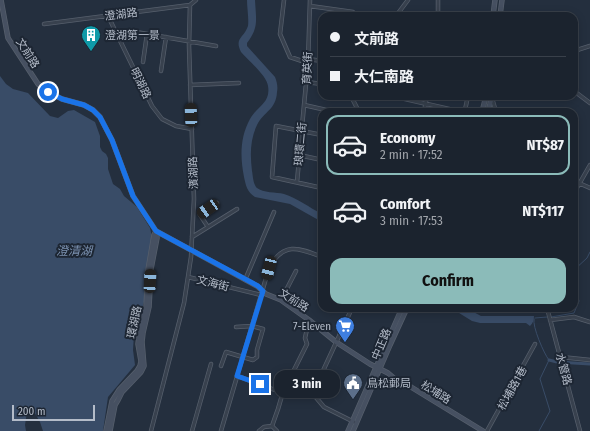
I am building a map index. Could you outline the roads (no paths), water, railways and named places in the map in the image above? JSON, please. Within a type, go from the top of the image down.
[{"type":"street","name":"文前路","points":[[1,0],[4,23],[8,38],[38,84],[48,92],[62,99],[84,105],[93,110],[100,117],[112,140],[133,196],[156,231],[258,286],[262,293],[281,300],[336,342],[378,368]]},
{"type":"street","points":[[190,6],[196,0]]},
{"type":"street","points":[[284,0],[280,34],[290,56],[308,61],[318,61]]},
{"type":"street","name":"育英街","points":[[304,105],[308,61],[310,0]]},
{"type":"street","points":[[399,12],[408,0]]},
{"type":"street","points":[[438,0],[438,12]]},
{"type":"street","points":[[494,12],[495,0]]},
{"type":"street","points":[[500,12],[502,0]]},
{"type":"street","name":"澄湖路","points":[[44,24],[190,6]]},
{"type":"street","name":"濱湖路","points":[[151,431],[184,303],[191,250],[194,199],[189,41],[190,6]]},
{"type":"street","points":[[310,6],[353,12]]},
{"type":"street","name":"明湖路","points":[[108,16],[155,110],[162,119],[176,126],[192,129]]},
{"type":"street","points":[[130,31],[216,46]]},
{"type":"street","points":[[143,62],[147,34]]},
{"type":"street","points":[[161,71],[166,37]]},
{"type":"street","points":[[578,50],[590,46]]},
{"type":"street","points":[[306,82],[318,84]]},
{"type":"street","points":[[190,85],[239,83]]},
{"type":"street","points":[[578,94],[590,103]]},
{"type":"street","points":[[409,100],[444,108]]},
{"type":"street","points":[[425,108],[426,100]]},
{"type":"street","points":[[304,105],[318,108]]},
{"type":"street","name":"琅環二街","points":[[297,182],[304,105]]},
{"type":"street","points":[[318,135],[276,126],[272,177],[318,187]]},
{"type":"street","points":[[299,155],[318,159]]},
{"type":"street","points":[[590,165],[579,184],[590,188]]},
{"type":"street","points":[[208,227],[200,215],[217,203]]},
{"type":"street","points":[[192,237],[237,209]]},
{"type":"street","points":[[245,280],[274,212]]},
{"type":"street","name":"環湖路","points":[[106,431],[112,401],[119,390],[141,372],[144,366],[142,337],[149,306],[151,269],[157,238],[156,231]]},
{"type":"street","points":[[221,431],[269,268],[277,256],[289,248],[298,248],[318,256]]},
{"type":"street","points":[[281,300],[296,271]]},
{"type":"street","name":"文海街","points":[[188,277],[262,293]]},
{"type":"street","points":[[237,376],[282,392],[293,392],[308,388],[322,373],[350,312]]},
{"type":"street","name":"中正路","points":[[348,431],[355,422],[400,312]]},
{"type":"street","name":"中正路","points":[[378,368],[405,312]]},
{"type":"street","name":"水管路","points":[[548,312],[580,431]]},
{"type":"street","points":[[550,319],[574,317],[590,322]]},
{"type":"street","points":[[272,426],[282,392],[307,344],[305,338],[309,320]]},
{"type":"street","points":[[221,366],[226,352],[253,360],[256,357],[263,329],[252,326],[236,327]]},
{"type":"street","name":"松埔路1巷","points":[[488,431],[535,344]]},
{"type":"street","points":[[561,358],[590,360]]},
{"type":"street","points":[[192,431],[211,364]]},
{"type":"street","name":"松埔路","points":[[378,368],[483,431]]},
{"type":"street","name":"環湖路","points":[[110,431],[115,405],[128,384]]},
{"type":"street","points":[[308,388],[324,407],[355,422]]},
{"type":"street","name":"中正路","points":[[354,431],[355,422]]},
{"type":"street","points":[[259,431],[264,427],[272,426]]},
{"type":"street","points":[[272,426],[277,431]]},
{"type":"water","points":[[247,0],[255,0],[256,23],[247,46],[275,77],[277,83],[276,98],[274,103],[260,120],[253,136],[251,159],[254,182],[260,190],[284,194],[318,212],[318,220],[290,204],[255,197],[250,193],[246,186],[242,155],[244,133],[250,119],[263,104],[268,92],[267,82],[257,68],[241,52],[239,47],[240,38],[248,26]]},
{"type":"water","name":"澄清湖","points":[[0,76],[6,84],[13,89],[28,93],[50,116],[58,118],[68,111],[74,110],[95,122],[100,136],[100,147],[108,158],[108,169],[113,184],[120,189],[124,196],[137,207],[150,228],[152,237],[144,279],[144,302],[134,334],[133,350],[135,365],[108,397],[103,431],[43,431],[33,410],[27,412],[25,425],[26,431],[0,431]]},
{"type":"water","points":[[457,312],[474,312],[481,316],[534,316],[533,323],[530,326],[526,323],[480,323],[472,321]]},
{"type":"waterway","points":[[578,266],[587,258],[590,252]]},
{"type":"waterway","points":[[578,298],[578,303]]},
{"type":"waterway","points":[[551,317],[574,312]]},
{"type":"waterway","points":[[535,318],[547,317]]},
{"type":"waterway","points":[[534,319],[539,340],[549,360],[540,379],[550,411],[539,431]]},
{"type":"waterway","points":[[549,360],[557,362],[590,364]]},
{"type":"place","name":"澄湖第一景","points":[[91,52]]},
{"type":"place","name":"7-Eleven","points":[[345,343]]},
{"type":"place","name":"鳥松郵局","points":[[353,400]]}]
